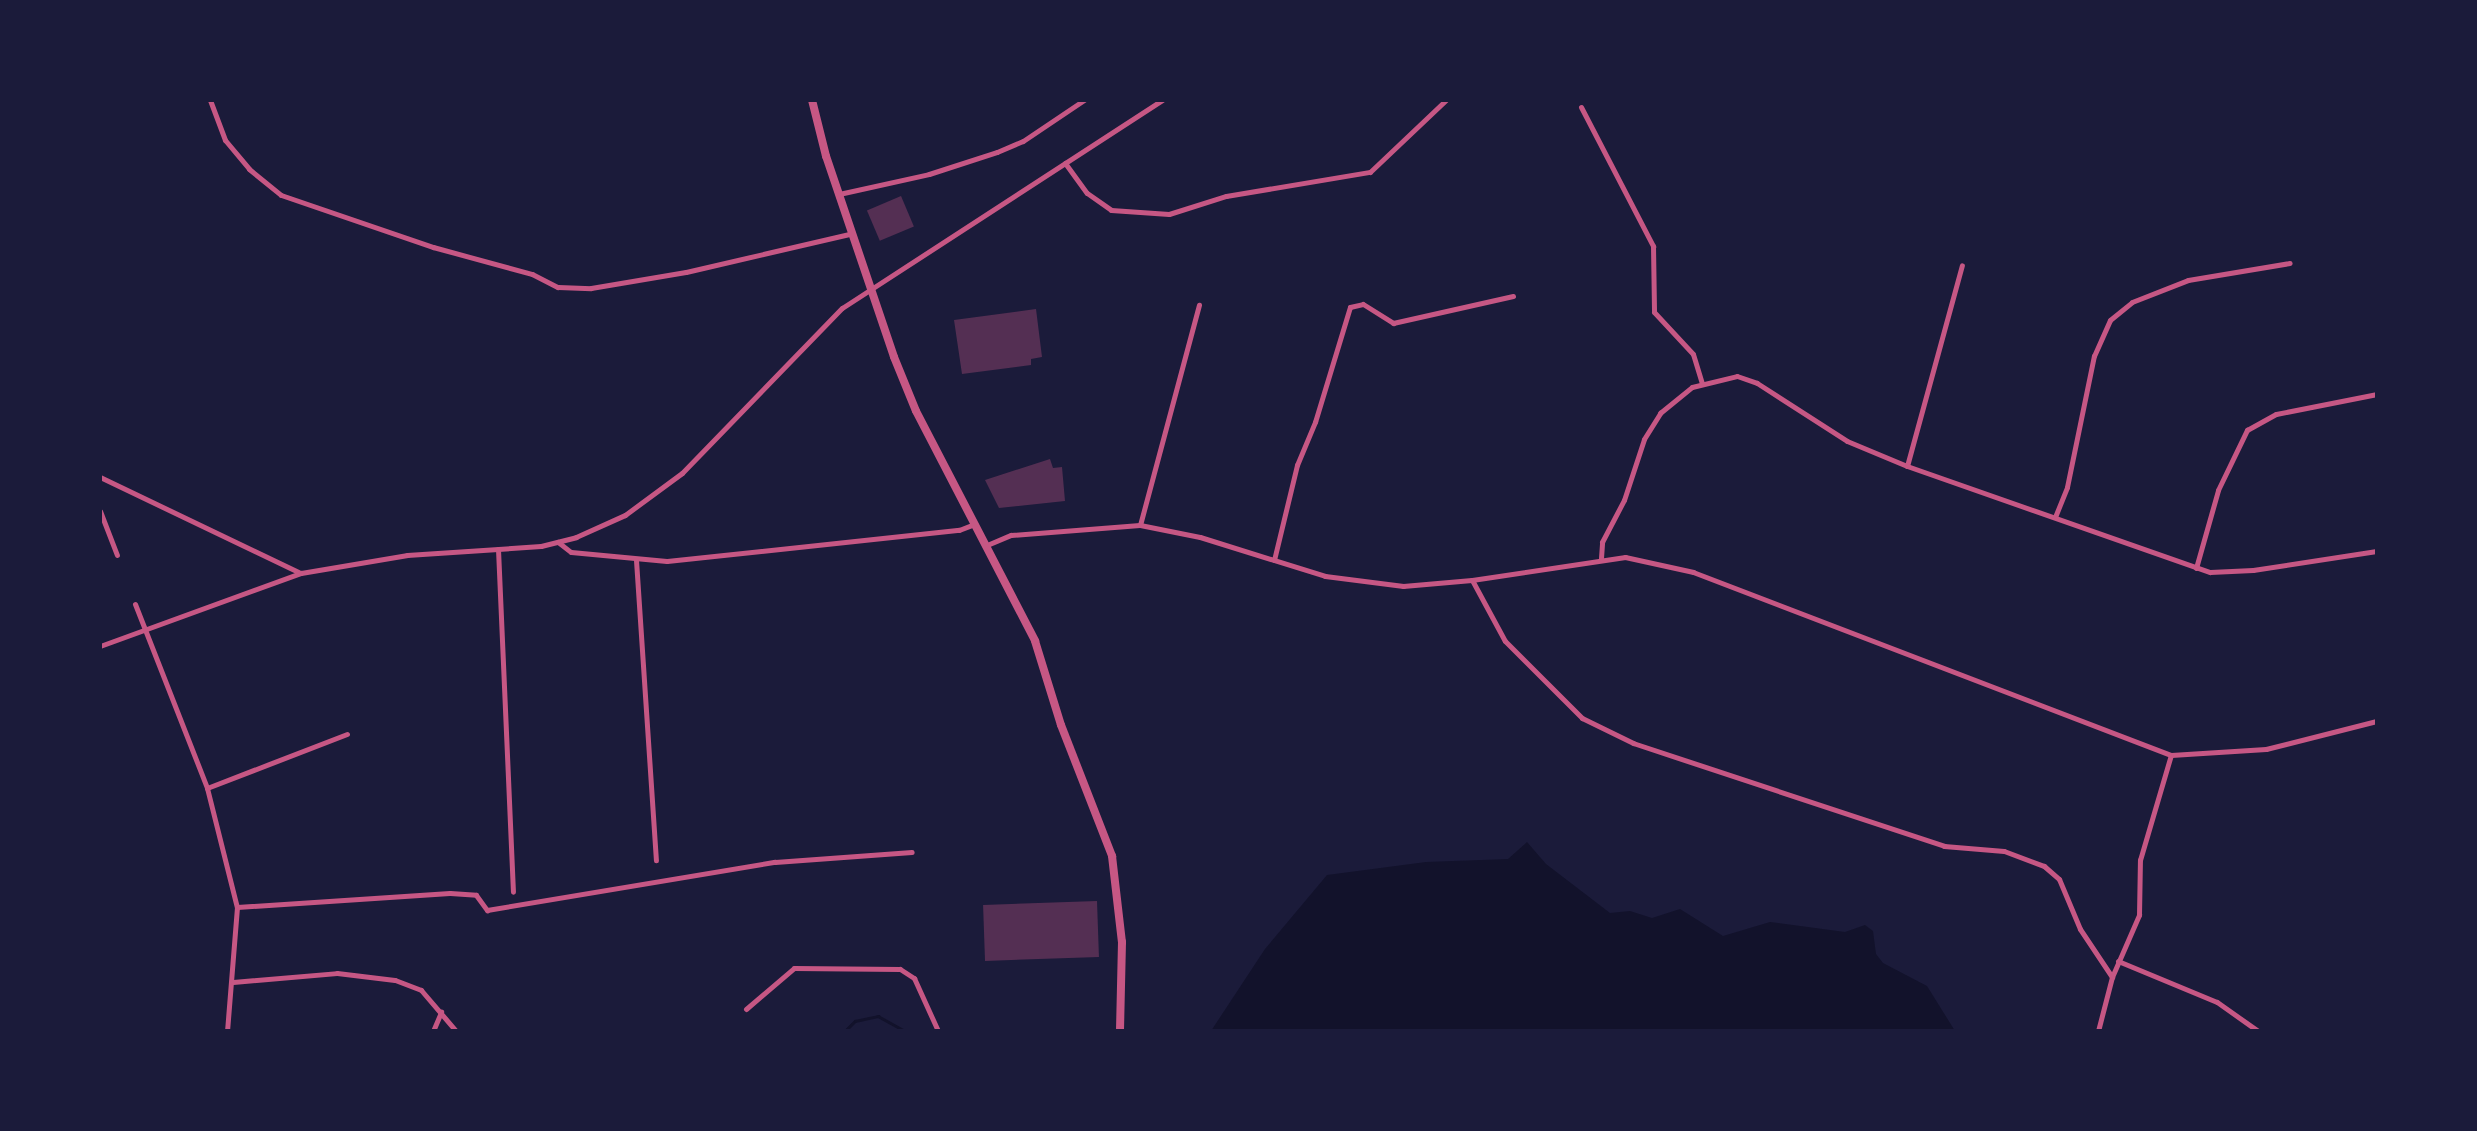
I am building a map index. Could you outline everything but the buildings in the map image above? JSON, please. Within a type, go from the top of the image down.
[{"type":"street","points":[[210,100],[226,140],[249,169],[281,195],[433,247],[532,274],[558,287],[591,288],[686,272],[852,233]]},
{"type":"street","points":[[812,100],[852,233],[916,411],[1035,641],[1061,725],[1112,856],[1124,970],[1120,1031]]},
{"type":"street","points":[[839,194],[928,174],[997,152],[1023,141],[1084,100]]},
{"type":"street","points":[[100,646],[300,573],[407,556],[558,542],[625,516],[666,487],[842,308],[1162,100]]},
{"type":"street","points":[[1065,163],[1086,192],[1111,210],[1169,214],[1226,196],[1370,172],[1446,100]]},
{"type":"street","points":[[1582,107],[1653,246],[1654,312],[1693,354],[1702,384]]},
{"type":"street","points":[[2055,517],[2067,487],[2094,356],[2110,320],[2132,302],[2188,280],[2290,263]]},
{"type":"street","points":[[1907,466],[1962,265]]},
{"type":"street","points":[[1274,560],[1298,464],[1316,422],[1350,307],[1362,304],[1393,322],[1513,296]]},
{"type":"street","points":[[1140,525],[1198,306]]},
{"type":"street","points":[[1600,558],[1602,542],[1624,500],[1651,426],[1670,401],[1702,384],[1746,378],[1819,426],[1907,466],[2196,568],[2234,572],[2377,550]]},
{"type":"street","points":[[2196,568],[2218,490],[2247,430],[2276,414],[2377,394]]},
{"type":"street","points":[[100,477],[300,573]]},
{"type":"street","points":[[100,511],[116,556]]},
{"type":"street","points":[[558,542],[570,552],[667,561],[959,530],[975,524]]},
{"type":"street","points":[[987,545],[1026,533],[1140,525],[1200,537],[1357,583],[1403,586],[1472,580],[1600,558],[1645,559],[1693,572],[2172,755],[2266,749],[2377,721]]},
{"type":"street","points":[[498,549],[514,892]]},
{"type":"street","points":[[636,560],[656,860]]},
{"type":"street","points":[[1472,580],[1505,641],[1582,718],[1633,743],[1928,841],[1965,850],[2004,851],[2044,866],[2059,878],[2080,929],[2112,976]]},
{"type":"street","points":[[136,604],[208,788],[237,908],[227,1031]]},
{"type":"street","points":[[208,788],[347,734]]},
{"type":"street","points":[[2098,1031],[2112,976],[2138,915],[2140,860],[2172,755]]},
{"type":"street","points":[[237,908],[450,893],[476,896],[487,910],[775,862],[912,852]]},
{"type":"street","points":[[2118,961],[2217,1002],[2258,1031]]},
{"type":"street","points":[[746,1009],[794,968],[900,969],[914,978],[938,1031]]},
{"type":"street","points":[[233,982],[337,974],[396,980],[421,990],[456,1031]]},
{"type":"street","points":[[433,1031],[441,1012]]},
{"type":"shaded area","points":[[1527,842],[1546,864],[1610,913],[1630,911],[1652,918],[1680,909],[1723,936],[1770,922],[1845,932],[1865,925],[1873,931],[1876,954],[1883,963],[1927,986],[1955,1031],[1211,1031],[1265,949],[1327,875],[1426,862],[1508,859]]},
{"type":"waterway","points":[[845,1031],[855,1021],[878,1016],[905,1031]]}]
